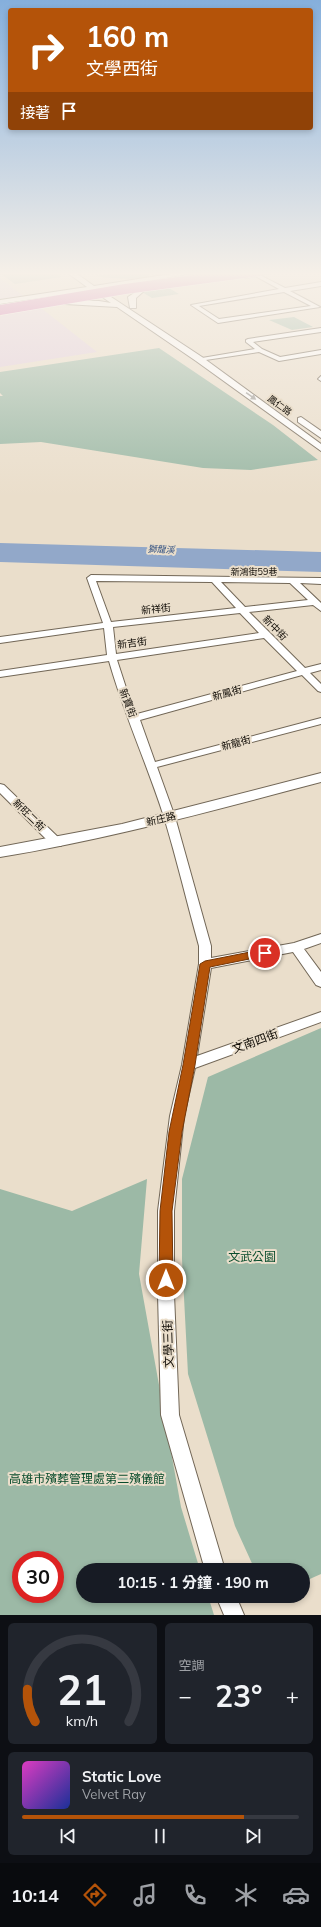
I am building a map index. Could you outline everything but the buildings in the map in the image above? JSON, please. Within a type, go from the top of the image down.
[{"type":"main road","name":"鳳仁路","points":[[181,346],[321,448]]},
{"type":"main road","name":"鳳仁路","points":[[195,346],[221,364]]},
{"type":"main road","name":"鳳仁路","points":[[297,416],[321,435]]},
{"type":"main road","name":"新庄路","points":[[0,852],[57,843],[169,817],[321,777]]},
{"type":"street","points":[[256,346],[279,359],[321,352]]},
{"type":"street","points":[[199,359],[260,350]]},
{"type":"street","name":"新寶街","points":[[205,946],[169,817],[134,718],[125,700],[112,657],[108,625],[91,578],[215,581]]},
{"type":"street","name":"新鴻街59巷","points":[[215,581],[321,581]]},
{"type":"street","name":"新中街","points":[[215,581],[266,635],[321,689]]},
{"type":"street","points":[[293,581],[318,605]]},
{"type":"street","name":"新祥街","points":[[0,640],[108,625],[318,605]]},
{"type":"street","name":"新吉街","points":[[0,674],[266,635]]},
{"type":"street","name":"新鳳街","points":[[134,718],[321,667]]},
{"type":"street","name":"新龍街","points":[[150,766],[321,720]]},
{"type":"street","name":"新旺二街","points":[[0,787],[57,843]]},
{"type":"street","points":[[205,964],[296,947],[321,938]]},
{"type":"street","name":"文學三街","points":[[205,946],[205,964],[189,1065],[178,1116],[166,1211],[166,1294],[170,1415],[213,1563]]},
{"type":"street","points":[[296,947],[321,982]]},
{"type":"street","name":"文南四街","points":[[189,1065],[321,1017]]},
{"type":"street","points":[[229,1603],[234,1615]]},
{"type":"shaded area","points":[[0,346],[90,346],[97,352],[0,367]]},
{"type":"green space","points":[[159,348],[273,425],[318,460],[251,470],[203,468],[41,442],[0,444],[0,396],[3,396],[0,393],[0,372]]},
{"type":"green space","name":"文武公園","points":[[321,1028],[321,1574],[310,1579],[310,1563],[252,1563],[235,1526],[188,1374],[182,1259],[182,1179],[208,1077]]},
{"type":"green space","name":"高雄市殯葬管理處第二殯儀館","points":[[147,1179],[139,1274],[181,1507],[198,1563],[76,1563],[76,1603],[210,1603],[214,1615],[0,1615],[0,1189],[72,1211]]},
{"type":"water","name":"獅龍溪","points":[[0,543],[321,552],[321,572],[0,562]]},
{"type":"route","points":[[166,1280],[166,1211],[178,1116],[189,1065],[205,964],[265,953]]}]
